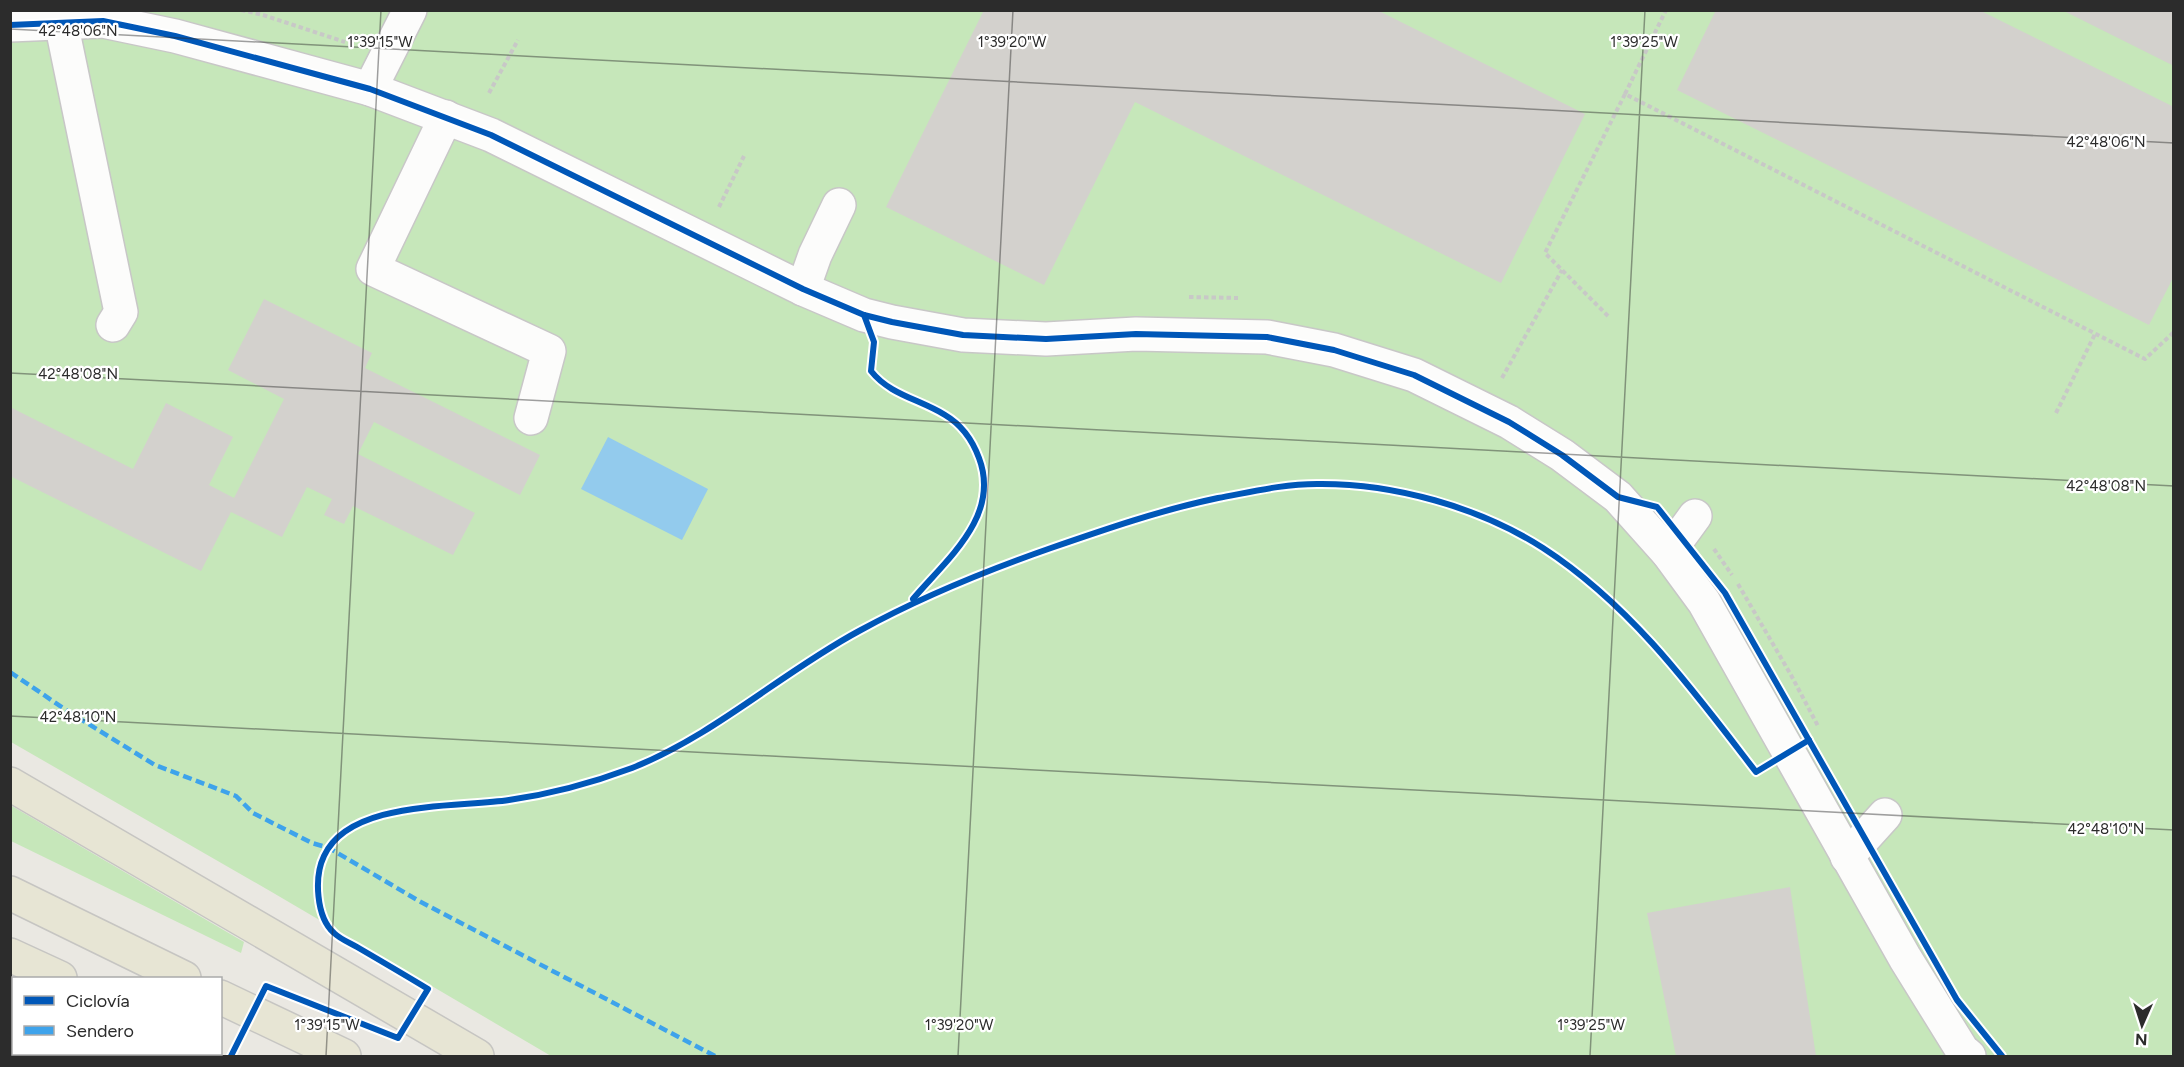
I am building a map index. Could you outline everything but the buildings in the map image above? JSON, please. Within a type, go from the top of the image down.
[{"type":"main road","points":[[10,784],[477,1056]]},
{"type":"main road","points":[[10,894],[182,977]]},
{"type":"main road","points":[[10,955],[58,977]]},
{"type":"main road","points":[[222,997],[344,1056]]},
{"type":"lane","points":[[370,89],[410,10]]},
{"type":"lane","points":[[10,25],[102,21],[175,36],[370,89],[491,135],[802,289],[864,315],[963,335],[1046,339],[1136,334],[1267,337],[1334,350],[1414,375],[1509,422],[1562,455],[1618,497],[1668,554],[1704,602],[1905,958],[1962,1050],[1969,1056]]},
{"type":"lane","points":[[61,22],[121,312],[113,325]]},
{"type":"lane","points":[[446,117],[373,269],[549,351],[531,418]]},
{"type":"lane","points":[[802,289],[815,255],[839,205]]},
{"type":"lane","points":[[1668,554],[1695,516]]},
{"type":"lane","points":[[1847,857],[1885,815]]},
{"type":"path","points":[[1608,316],[1545,254],[1666,10]]},
{"type":"path","points":[[489,93],[518,40]]},
{"type":"path","points":[[1625,94],[2145,359],[2174,332]]},
{"type":"path","points":[[719,207],[744,156]]},
{"type":"path","points":[[1502,378],[1562,270]]},
{"type":"path","points":[[2056,413],[2096,334]]},
{"type":"green space","points":[[11,11],[2173,11],[2173,1056],[551,1056],[11,742]]},
{"type":"green space","points":[[10,805],[244,942],[241,953],[11,841]]},
{"type":"green space","points":[[10,1015],[12,1016],[12,1055],[96,1056],[11,1056]]},
{"type":"water","points":[[608,437],[708,489],[682,540],[581,489]]},
{"type":"marked path","points":[[10,672],[69,712],[155,765],[236,796],[253,813],[312,843],[329,848],[419,901],[715,1056]]},
{"type":"cycle path","points":[[10,25],[103,21],[175,36],[370,89],[491,135],[803,289],[864,315],[963,335],[1046,339],[1136,334],[1267,337],[1334,350],[1414,375],[1509,422],[1562,455],[1618,497],[1657,507],[1725,593],[1957,1000],[2002,1056]]},
{"type":"cycle path","points":[[864,315],[874,342],[871,371],[887,386],[945,415],[956,423],[973,445],[984,479],[983,499],[977,518],[967,535],[913,599]]},
{"type":"cycle path","points":[[231,1056],[266,986],[398,1038],[428,989],[339,937],[323,917],[318,885],[324,856],[337,838],[356,825],[406,810],[540,795],[632,768],[692,739],[802,665],[859,631],[930,596],[1002,566],[1092,534],[1155,514],[1218,498],[1292,485],[1346,485],[1405,493],[1463,509],[1518,533],[1543,548],[1605,596],[1632,622],[1684,680],[1756,772],[1809,740]]}]
